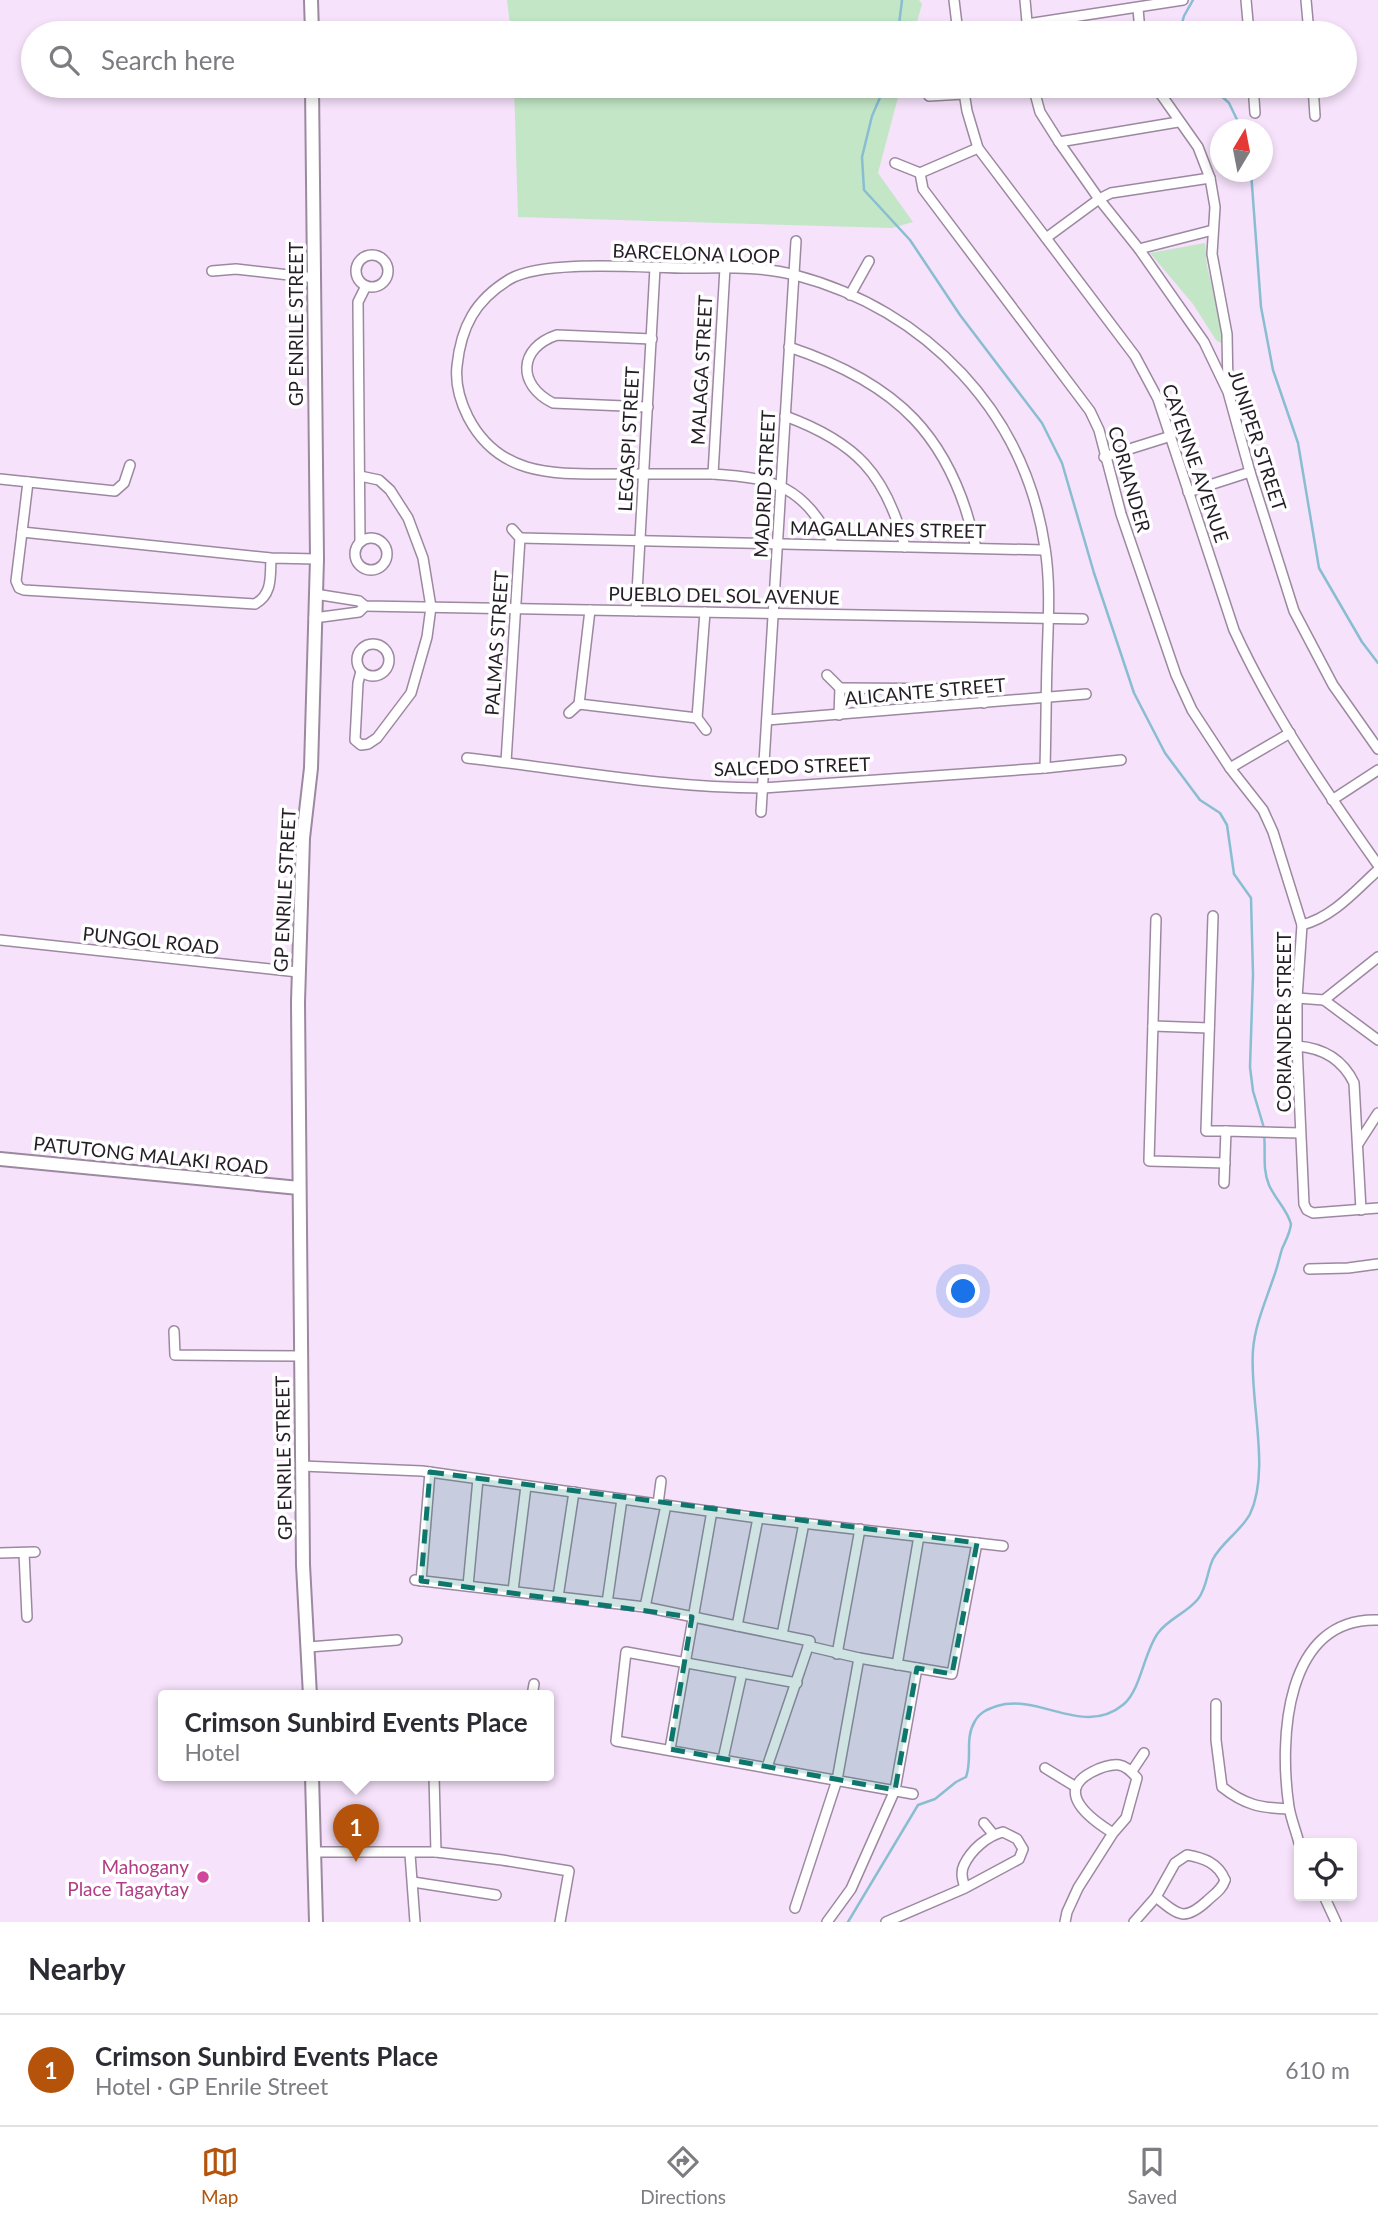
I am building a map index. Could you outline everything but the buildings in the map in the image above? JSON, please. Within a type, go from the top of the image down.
[{"type":"street","points":[[311,0],[312,21]]},
{"type":"street","points":[[954,0],[957,21]]},
{"type":"street","points":[[1025,0],[1027,21]]},
{"type":"street","points":[[1070,21],[1183,0]]},
{"type":"street","points":[[1247,0],[1248,21]]},
{"type":"street","points":[[1307,0],[1308,21]]},
{"type":"street","points":[[1138,8],[1139,21]]},
{"type":"street","name":"GP ENRILE STREET","points":[[310,1690],[303,1565],[299,972],[303,838],[311,768],[317,559],[312,98]]},
{"type":"street","name":"CAYENNE AVENUE","points":[[965,98],[978,148],[1148,376],[1171,436],[1234,630],[1248,661],[1332,800],[1378,867]]},
{"type":"street","name":"JUNIPER STREET","points":[[1036,98],[1040,112],[1059,142],[1204,342],[1228,392],[1294,611],[1333,685],[1378,749]]},
{"type":"street","points":[[1046,238],[1111,193],[1210,178],[1198,148],[1163,98]]},
{"type":"street","points":[[1254,98],[1255,113]]},
{"type":"street","points":[[1314,98],[1315,116]]},
{"type":"street","points":[[1059,142],[1178,122]]},
{"type":"street","points":[[895,163],[920,173],[978,148]]},
{"type":"street","name":"CORIANDER","points":[[920,173],[923,190],[1078,393],[1099,430],[1104,457],[1176,676],[1192,710],[1230,768]]},
{"type":"street","points":[[1211,182],[1215,207],[1212,254],[1227,334],[1228,392]]},
{"type":"street","points":[[1139,249],[1213,230]]},
{"type":"street","name":"MADRID STREET","points":[[761,812],[796,241]]},
{"type":"street","points":[[850,295],[869,261]]},
{"type":"street","name":"BARCELONA LOOP","points":[[781,485],[713,474],[553,474],[523,467],[497,453],[476,432],[461,402],[456,374],[460,341],[469,319],[487,296],[512,278],[543,268],[725,268],[794,275],[850,295],[907,325],[950,359],[985,398],[1015,449],[1034,498],[1045,550],[1049,618],[1045,768]]},
{"type":"street","name":"LEGASPI STREET","points":[[636,611],[656,268]]},
{"type":"street","name":"MALAGA STREET","points":[[713,474],[725,268]]},
{"type":"street","points":[[212,271],[236,269],[314,278]]},
{"type":"street","points":[[360,542],[358,302],[366,286]]},
{"type":"street","points":[[648,407],[553,403],[539,396],[529,383],[526,370],[528,358],[534,348],[543,340],[557,335],[652,339]]},
{"type":"street","points":[[789,347],[822,358],[862,377],[897,402],[927,434],[951,470],[968,510],[976,548]]},
{"type":"street","points":[[785,416],[816,428],[849,449],[877,478],[896,513],[905,547]]},
{"type":"street","points":[[1104,457],[1171,436]]},
{"type":"street","points":[[0,479],[115,491],[124,484],[130,465]]},
{"type":"street","points":[[1188,492],[1250,472]]},
{"type":"street","points":[[360,476],[379,480],[390,490],[408,517],[423,558],[431,607],[427,637],[411,692],[377,738],[368,744],[355,740],[361,671]]},
{"type":"street","points":[[28,482],[16,581],[19,588],[24,590],[255,604],[265,599],[269,588],[271,558]]},
{"type":"street","points":[[781,485],[805,503],[834,545]]},
{"type":"street","points":[[512,529],[520,538]]},
{"type":"street","points":[[22,532],[271,558],[317,559]]},
{"type":"street","name":"MAGALLANES STREET","points":[[520,538],[1045,550]]},
{"type":"street","name":"PALMAS STREET","points":[[506,762],[520,538]]},
{"type":"street","name":"PUEBLO DEL SOL AVENUE","points":[[315,594],[359,601],[365,606],[1083,619]]},
{"type":"street","name":"PUEBLO DEL SOL AVENUE","points":[[314,618],[359,612],[365,606]]},
{"type":"street","points":[[569,713],[579,704],[590,610]]},
{"type":"street","points":[[705,612],[697,718],[706,730]]},
{"type":"street","points":[[827,675],[840,688],[981,689],[984,703]]},
{"type":"street","points":[[839,715],[840,688]]},
{"type":"street","name":"ALICANTE STREET","points":[[767,720],[1086,694]]},
{"type":"street","points":[[579,704],[697,718]]},
{"type":"street","points":[[1230,768],[1290,733]]},
{"type":"street","name":"SALCEDO STREET","points":[[467,758],[664,784],[724,788],[763,788],[1121,760]]},
{"type":"street","name":"CORIANDER STREET","points":[[1230,768],[1263,810],[1273,832],[1302,925],[1297,1046],[1304,1204],[1307,1210],[1313,1213],[1361,1210]]},
{"type":"street","points":[[1332,800],[1378,770]]},
{"type":"street","points":[[1302,925],[1329,914],[1378,867]]},
{"type":"street","points":[[1213,916],[1206,1131],[1300,1133]]},
{"type":"street","points":[[1156,919],[1149,1160],[1225,1163]]},
{"type":"street","name":"PUNGOL ROAD","points":[[0,940],[299,972]]},
{"type":"street","points":[[1324,1000],[1377,959]]},
{"type":"street","points":[[1297,998],[1324,1000],[1378,1040]]},
{"type":"street","points":[[1153,1026],[1209,1028]]},
{"type":"street","points":[[1297,1046],[1328,1054],[1351,1076],[1354,1083],[1361,1210],[1378,1208]]},
{"type":"street","points":[[1357,1146],[1378,1113]]},
{"type":"street","points":[[1224,1183],[1226,1131]]},
{"type":"street","name":"PATUTONG MALAKI ROAD","points":[[0,1159],[299,1188]]},
{"type":"street","points":[[1309,1269],[1378,1264]]},
{"type":"street","points":[[174,1331],[174,1354],[302,1356]]},
{"type":"street","points":[[302,1466],[430,1472],[758,1518],[1003,1546]]},
{"type":"street","points":[[430,1472],[418,1581],[645,1607],[810,1641],[767,1767]]},
{"type":"street","points":[[468,1586],[478,1479]]},
{"type":"street","points":[[645,1607],[662,1504],[661,1481]]},
{"type":"street","points":[[513,1591],[526,1486]]},
{"type":"street","points":[[558,1597],[574,1492]]},
{"type":"street","points":[[607,1603],[622,1499]]},
{"type":"street","points":[[670,1749],[712,1511]]},
{"type":"street","points":[[737,1626],[758,1518]]},
{"type":"street","points":[[782,1635],[804,1523]]},
{"type":"street","points":[[837,1654],[860,1529]]},
{"type":"street","points":[[897,1665],[919,1536]]},
{"type":"street","points":[[808,1646],[837,1654],[952,1674],[977,1543]]},
{"type":"street","points":[[0,1553],[35,1552]]},
{"type":"street","points":[[24,1553],[27,1617]]},
{"type":"street","points":[[1298,1838],[1289,1809],[1286,1742],[1292,1695],[1301,1665],[1313,1647],[1330,1632],[1359,1622],[1378,1620]]},
{"type":"street","points":[[309,1647],[397,1640]]},
{"type":"street","points":[[797,1683],[626,1652],[616,1741],[913,1794]]},
{"type":"street","points":[[795,1908],[837,1780],[859,1658]]},
{"type":"street","points":[[827,1922],[851,1889],[895,1790],[917,1668]]},
{"type":"street","points":[[723,1759],[742,1673]]},
{"type":"street","points":[[533,1690],[534,1684]]},
{"type":"street","points":[[1216,1704],[1218,1789],[1251,1805],[1289,1809]]},
{"type":"street","points":[[1132,1771],[1143,1753]]},
{"type":"street","points":[[1065,1922],[1078,1888],[1113,1833],[1126,1818],[1137,1778],[1132,1771],[1120,1765],[1104,1766],[1079,1781],[1076,1787],[1077,1799],[1083,1811],[1113,1833]]},
{"type":"street","points":[[1045,1768],[1076,1787]]},
{"type":"street","points":[[312,1781],[316,1922]]},
{"type":"street","points":[[434,1781],[436,1852]]},
{"type":"street","points":[[984,1823],[993,1835]]},
{"type":"street","points":[[886,1922],[965,1888],[1019,1859],[1023,1849],[1017,1839],[1003,1832],[985,1839],[964,1866],[962,1877],[965,1888]]},
{"type":"street","points":[[313,1852],[436,1852],[569,1871],[560,1922]]},
{"type":"street","points":[[410,1854],[415,1922]]},
{"type":"street","points":[[1134,1922],[1156,1897],[1175,1863],[1186,1855],[1203,1858],[1220,1869],[1229,1881],[1195,1913],[1186,1916],[1175,1914],[1156,1897]]},
{"type":"street","points":[[413,1882],[496,1895]]},
{"type":"street","points":[[1326,1901],[1336,1922]]},
{"type":"highlighted area","points":[[430,1472],[977,1543],[952,1674],[917,1668],[895,1790],[670,1749],[692,1617],[421,1581]]},
{"type":"green space","points":[[507,0],[919,0],[922,4],[917,21],[510,21]]},
{"type":"green space","points":[[514,98],[898,98],[878,173],[913,222],[892,228],[518,217]]},
{"type":"green space","points":[[1205,243],[1207,266],[1224,337],[1221,343],[1216,340],[1193,304],[1150,253]]},
{"type":"waterway","points":[[899,21],[902,0]]},
{"type":"waterway","points":[[1183,21],[1193,0]]},
{"type":"waterway","points":[[880,98],[872,116],[862,157],[864,190],[910,240],[960,315],[1042,423],[1062,463],[1094,573],[1134,693],[1165,753],[1200,800],[1220,813],[1227,825],[1234,874],[1251,898],[1253,975],[1250,1067],[1253,1091],[1264,1128]]},
{"type":"waterway","points":[[1224,98],[1237,119]]},
{"type":"waterway","points":[[1252,182],[1261,307],[1273,370],[1298,443],[1319,568],[1362,642],[1378,663]]},
{"type":"waterway","points":[[848,1922],[918,1805],[935,1799],[966,1777],[970,1735],[979,1715],[994,1707],[1013,1704],[1093,1717],[1109,1713],[1124,1704],[1135,1689],[1158,1633],[1198,1599],[1213,1559],[1250,1514],[1259,1477],[1254,1341],[1291,1224],[1267,1179],[1264,1134]]},
{"type":"place","name":"Crimson Sunbird Events Place","points":[[356,1862]]},
{"type":"place","name":"Mahogany Place Tagaytay","points":[[203,1877]]}]
